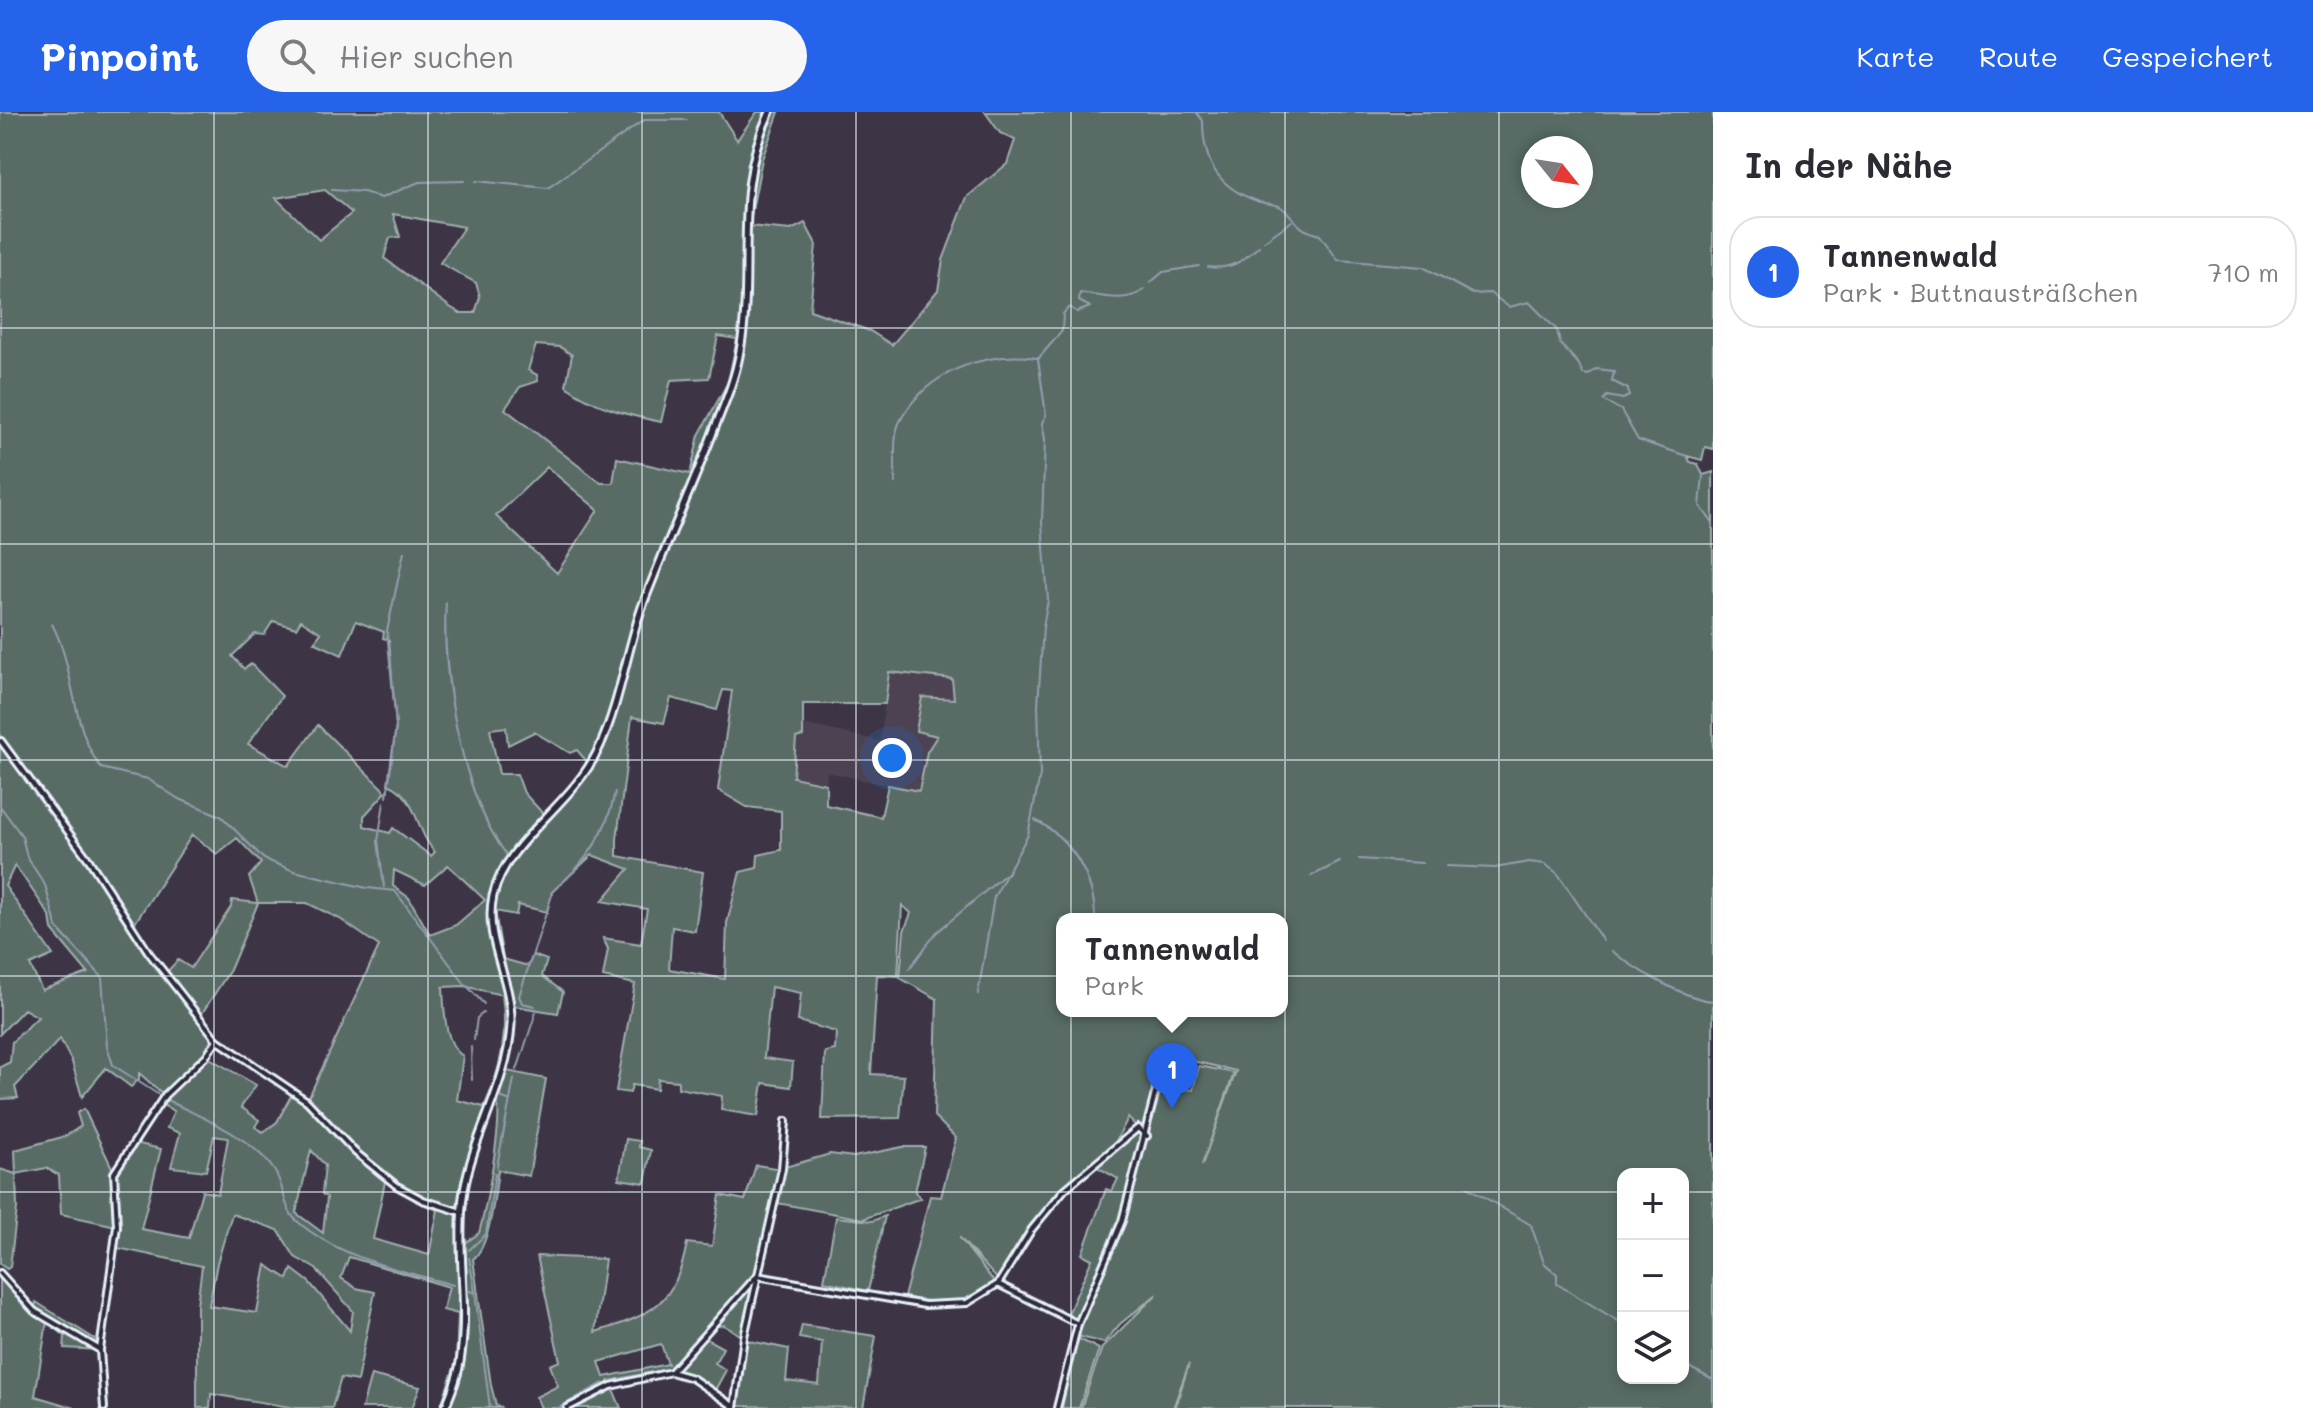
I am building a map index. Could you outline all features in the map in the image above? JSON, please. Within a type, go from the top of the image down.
[{"type":"street","points":[[445,1408],[462,1351],[461,1212],[477,1134],[503,1071],[511,1020],[508,988],[491,925],[494,895],[510,858],[573,792],[596,755],[610,720],[642,607],[730,389],[745,312],[747,179],[770,112]]},
{"type":"street","points":[[1,741],[89,860],[149,953],[217,1040],[307,1101],[355,1152],[397,1186],[423,1200],[461,1212]]},
{"type":"street","points":[[104,1408],[100,1350],[117,1226],[114,1173],[165,1095],[206,1056],[217,1040]]},
{"type":"street","points":[[1057,1408],[1078,1324],[1122,1221],[1147,1136],[1165,1055]]},
{"type":"street","points":[[567,1408],[607,1387],[671,1372],[692,1378],[733,1407],[757,1276],[782,1169],[786,1121]]},
{"type":"street","points":[[757,1276],[949,1306],[967,1303],[998,1284],[1032,1229],[1076,1178],[1138,1128],[1147,1136]]},
{"type":"street","points":[[0,1273],[34,1311],[100,1350]]},
{"type":"street","points":[[671,1372],[757,1276]]},
{"type":"street","points":[[998,1284],[1078,1324]]},
{"type":"shaded area","points":[[889,672],[952,678],[954,699],[922,697],[937,735],[927,752],[919,792],[827,772],[826,784],[792,777],[796,738],[803,736],[803,724],[880,741]]},
{"type":"green space","points":[[0,112],[719,112],[737,140],[757,112],[779,112],[762,159],[749,226],[791,230],[805,223],[816,244],[810,310],[870,331],[892,345],[938,290],[943,260],[967,197],[1007,164],[1015,140],[1000,133],[985,112],[1713,112],[1713,449],[1705,447],[1702,460],[1687,456],[1690,462],[1698,464],[1703,475],[1713,472],[1713,1408],[1175,1408],[1189,1364],[1173,1408],[1081,1408],[1102,1348],[1157,1294],[1120,1324],[1104,1343],[1077,1336],[1120,1233],[1162,1086],[1193,1090],[1199,1066],[1234,1073],[1202,1165],[1236,1071],[1166,1055],[1151,1119],[1138,1128],[1128,1118],[1115,1143],[1063,1189],[998,1280],[959,1237],[995,1283],[975,1296],[952,1302],[904,1297],[930,1196],[941,1197],[956,1138],[934,1116],[937,999],[900,978],[904,931],[911,913],[902,905],[898,976],[877,975],[871,1074],[904,1076],[900,1118],[822,1119],[825,1052],[835,1050],[836,1032],[798,1021],[801,993],[771,987],[764,1058],[793,1062],[791,1087],[763,1083],[758,1116],[721,1110],[722,1096],[678,1088],[678,1081],[658,1079],[657,1089],[632,1085],[630,1093],[616,1091],[635,984],[603,977],[608,949],[603,938],[641,944],[647,909],[602,901],[629,869],[592,855],[552,892],[547,912],[518,905],[516,915],[495,911],[503,959],[528,966],[533,955],[547,960],[542,976],[563,992],[558,1013],[514,1006],[514,1029],[507,1071],[546,1079],[529,1176],[498,1170],[488,1232],[473,1259],[491,1385],[496,1405],[502,1408],[440,1408],[456,1362],[458,1314],[443,1310],[449,1287],[349,1257],[341,1278],[356,1288],[375,1292],[357,1381],[341,1378],[332,1408],[296,1408],[211,1394],[210,1408],[197,1408],[197,1305],[202,1266],[113,1247],[116,1226],[61,1214],[59,1175],[46,1168],[16,1174],[15,1150],[66,1136],[81,1126],[77,1113],[84,1109],[114,1172],[135,1143],[161,1149],[141,1229],[189,1238],[202,1191],[218,1194],[228,1138],[214,1136],[206,1171],[171,1167],[180,1133],[167,1128],[174,1111],[159,1103],[164,1095],[139,1073],[139,1079],[131,1087],[106,1068],[82,1097],[72,1062],[60,1039],[15,1087],[18,1098],[0,1099],[0,1067],[10,1062],[12,1042],[38,1017],[24,1009],[0,1034]],"holes":[[[325,190],[352,213],[319,240],[276,198]],[[393,214],[464,227],[440,263],[476,283],[480,297],[475,313],[460,313],[450,307],[384,258],[390,238],[400,237]],[[718,336],[737,339],[728,382],[699,435],[690,474],[617,458],[613,483],[601,483],[505,409],[520,387],[538,381],[537,375],[528,370],[536,345],[560,347],[572,355],[566,386],[588,400],[661,422],[671,380],[709,378]],[[547,467],[598,510],[557,573],[496,516]],[[301,620],[321,633],[314,642],[342,655],[356,621],[384,632],[383,638],[389,640],[396,726],[388,784],[411,805],[428,844],[435,852],[431,856],[393,828],[390,833],[364,826],[364,816],[386,792],[318,725],[288,766],[248,744],[282,696],[251,664],[244,669],[232,656],[255,634],[264,635],[273,621],[296,628]],[[889,672],[952,679],[954,699],[922,697],[916,731],[937,736],[927,752],[919,791],[888,785],[881,817],[826,805],[826,784],[793,777],[796,738],[803,736],[803,704],[885,704]],[[723,690],[732,691],[718,790],[747,807],[781,811],[781,850],[758,855],[757,868],[740,872],[727,923],[725,979],[669,969],[672,927],[695,931],[703,872],[617,856],[632,717],[664,723],[671,698],[717,710]],[[506,727],[508,745],[534,732],[570,753],[577,750],[588,763],[546,817],[524,793],[517,774],[499,774],[490,729]],[[192,835],[217,854],[237,838],[261,863],[249,877],[258,903],[232,900],[231,907],[191,968],[178,960],[166,973],[133,926]],[[15,865],[50,916],[52,930],[88,973],[42,990],[30,965],[53,955],[5,886]],[[448,865],[485,900],[456,925],[430,935],[409,898],[393,886],[394,870],[425,885]],[[258,903],[307,903],[340,919],[379,946],[307,1101],[293,1092],[277,1122],[263,1132],[255,1127],[259,1120],[241,1107],[256,1085],[206,1056],[217,1040],[199,1018],[230,970]],[[464,986],[502,995],[502,1052],[484,1107],[457,1100],[463,1056],[452,1043],[446,1025],[443,987]],[[496,1099],[496,1142],[482,1222],[479,1233],[464,1244],[465,1207],[472,1170]],[[311,1150],[325,1165],[322,1194],[327,1197],[323,1233],[296,1213]],[[386,1177],[417,1202],[438,1210],[429,1255],[373,1239]],[[232,1214],[278,1230],[295,1257],[316,1269],[353,1311],[350,1331],[309,1282],[292,1269],[288,1279],[266,1265],[257,1313],[209,1306],[217,1263]]]},
{"type":"green space","points":[[1137,1131],[1145,1138],[1119,1228],[1076,1319],[1067,1316],[1092,1259],[1082,1254],[1106,1189],[1112,1191],[1118,1179],[1094,1165]]},
{"type":"green space","points":[[626,1139],[640,1141],[639,1147],[651,1150],[645,1183],[619,1179]]},
{"type":"green space","points":[[902,1147],[925,1147],[915,1192],[921,1198],[863,1219],[777,1203],[785,1167],[830,1154],[854,1157]]},
{"type":"green space","points":[[756,1165],[782,1169],[744,1337],[723,1325],[710,1328],[703,1337],[723,1348],[715,1363],[726,1370],[714,1392],[687,1378],[664,1375],[612,1387],[621,1408],[541,1408],[536,1397],[558,1386],[550,1365],[560,1361],[537,1256],[605,1259],[595,1332],[631,1320],[658,1304],[676,1280],[687,1243],[712,1246],[720,1195],[745,1200]],"holes":[[[661,1344],[668,1364],[604,1377],[599,1362]]]},
{"type":"green space","points":[[0,1169],[16,1174],[17,1208],[10,1267],[7,1269],[0,1264]]},
{"type":"green space","points":[[885,1216],[868,1291],[824,1281],[836,1217],[872,1221]]},
{"type":"green space","points":[[0,1275],[47,1322],[35,1396],[75,1408],[0,1408]]},
{"type":"green space","points":[[36,1302],[101,1343],[100,1350],[64,1348],[65,1336],[34,1311]]},
{"type":"green space","points":[[802,1325],[876,1336],[863,1408],[735,1406],[745,1340],[789,1349],[786,1381],[819,1385],[822,1342],[799,1338]]},
{"type":"green space","points":[[1077,1338],[1099,1349],[1079,1408],[1062,1408]]},
{"type":"green space","points":[[371,1375],[420,1387],[412,1408],[362,1408]]},
{"type":"waterway","points":[[1196,112],[1203,121],[1206,148],[1215,171],[1232,188],[1257,201],[1281,207],[1300,226],[1320,235],[1338,260],[1423,267],[1473,294],[1490,293],[1509,307],[1529,302],[1557,330],[1560,344],[1578,363],[1583,374],[1588,375],[1596,369],[1614,371],[1612,381],[1628,389],[1629,396],[1623,399],[1607,396],[1603,400],[1621,410],[1638,440],[1687,456]]},
{"type":"waterway","points":[[476,181],[548,188],[644,120],[687,120]]},
{"type":"waterway","points":[[332,190],[364,192],[381,198],[419,182],[464,181]]},
{"type":"waterway","points":[[1264,241],[1292,221]]},
{"type":"waterway","points":[[1208,267],[1236,263],[1259,246]]},
{"type":"waterway","points":[[1150,283],[1163,272],[1199,266]]},
{"type":"waterway","points":[[978,994],[994,897],[1028,835],[1040,775],[1038,705],[1043,627],[1048,600],[1042,522],[1045,439],[1042,423],[1046,415],[1038,359],[1062,331],[1063,314],[1069,307],[1077,312],[1090,307],[1079,301],[1080,293],[1122,298],[1145,289]]},
{"type":"waterway","points":[[895,483],[898,427],[911,404],[925,389],[941,377],[977,362],[997,358],[1037,358]]},
{"type":"waterway","points":[[1703,475],[1700,506],[1713,523]]},
{"type":"waterway","points":[[387,797],[396,726],[387,631],[404,552]]},
{"type":"waterway","points":[[446,602],[445,631],[451,698],[466,768],[477,800],[506,854]]},
{"type":"waterway","points":[[52,624],[60,641],[84,734],[101,768],[148,779],[177,798],[221,816],[264,859],[294,871],[367,888],[395,891],[464,983],[484,1004]]},
{"type":"waterway","points":[[555,889],[594,846],[607,821],[615,792]]},
{"type":"waterway","points":[[384,802],[378,841],[384,887]]},
{"type":"waterway","points":[[0,806],[22,836],[27,857],[45,885],[57,928],[102,977],[107,1046],[113,1065],[159,1095]]},
{"type":"waterway","points":[[1035,820],[1070,848],[1086,874],[1095,913]]},
{"type":"waterway","points":[[1359,859],[1422,863]]},
{"type":"waterway","points":[[1311,876],[1340,862]]},
{"type":"waterway","points":[[1447,866],[1495,868],[1529,862],[1545,864],[1558,874],[1603,941]]},
{"type":"waterway","points":[[909,969],[936,933],[1008,872]]},
{"type":"waterway","points":[[535,1006],[522,1003],[519,996],[552,895]]},
{"type":"waterway","points":[[1612,951],[1660,982],[1688,995],[1713,1001]]},
{"type":"waterway","points":[[517,1070],[536,1012]]},
{"type":"waterway","points":[[474,1040],[477,1018],[483,1013]]},
{"type":"waterway","points":[[471,1047],[472,1080]]},
{"type":"waterway","points":[[497,1166],[514,1079]]},
{"type":"waterway","points":[[500,1097],[508,1100]]},
{"type":"waterway","points":[[167,1100],[225,1129],[252,1147],[274,1170],[292,1215],[313,1233],[370,1261],[453,1285]]},
{"type":"waterway","points":[[469,1250],[486,1234],[495,1174]]},
{"type":"waterway","points":[[1467,1187],[1531,1225],[1544,1263],[1557,1274],[1557,1284],[1617,1320]]},
{"type":"waterway","points":[[469,1258],[475,1292]]},
{"type":"waterway","points":[[470,1291],[475,1293],[490,1408]]},
{"type":"waterway","points":[[706,1337],[738,1301]]},
{"type":"waterway","points":[[676,1370],[703,1340]]},
{"type":"waterway","points":[[1689,1367],[1713,1380]]},
{"type":"waterway","points":[[608,1381],[668,1369]]},
{"type":"waterway","points":[[558,1408],[603,1383]]},
{"type":"place","name":"Tannenwald","points":[[1172,1109]]}]
